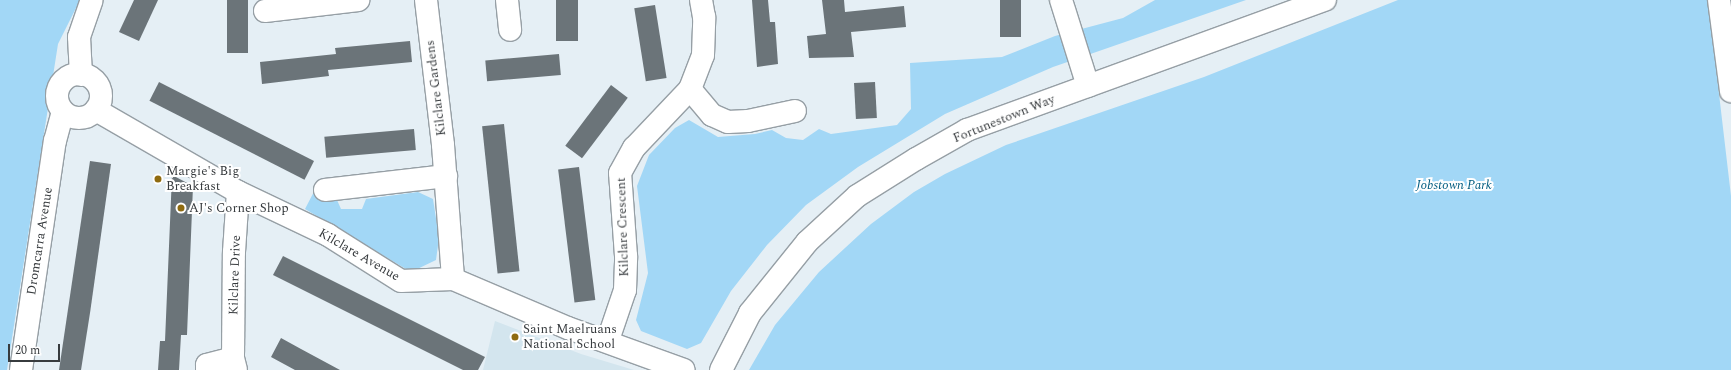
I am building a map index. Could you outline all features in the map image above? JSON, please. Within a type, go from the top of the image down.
[{"type":"street","points":[[81,75],[79,37],[92,0]]},
{"type":"street","points":[[265,11],[358,0]]},
{"type":"street","name":"Kilclare Gardens","points":[[426,0],[446,176],[453,279]]},
{"type":"street","points":[[507,0],[510,30]]},
{"type":"street","name":"Kilclare Crescent","points":[[608,340],[625,290],[626,256],[620,173],[634,148],[690,89],[704,55],[704,17],[701,0]]},
{"type":"street","points":[[1061,0],[1088,86]]},
{"type":"street","name":"Fortunestown Way","points":[[721,370],[750,313],[807,242],[856,196],[916,158],[967,130],[1325,0]]},
{"type":"street","points":[[1719,0],[1731,91]]},
{"type":"street","points":[[81,75],[93,79],[100,91],[100,104],[91,115],[76,118],[63,112],[59,106],[58,90],[66,78],[81,75]]},
{"type":"street","points":[[690,89],[712,115],[728,122],[748,121],[795,111]]},
{"type":"street","name":"Kilclare Avenue","points":[[96,110],[238,192],[328,236],[401,281],[453,279],[561,325],[608,340],[684,370]]},
{"type":"street","name":"Dromcarra Avenue","points":[[21,370],[55,141],[63,112]]},
{"type":"street","points":[[325,190],[446,176]]},
{"type":"street","name":"Kilclare Drive","points":[[207,370],[207,365],[234,364],[234,252],[238,192]]},
{"type":"shaded area","name":"Saint Maelruans National School","points":[[495,321],[581,354],[634,370],[483,370]]},
{"type":"green space","points":[[0,0],[80,0],[58,44],[7,370],[0,370]]},
{"type":"green space","points":[[1155,0],[1246,0],[1053,67],[945,114],[858,167],[806,205],[767,245],[731,291],[701,343],[687,349],[641,331],[636,320],[648,273],[637,186],[649,155],[675,128],[689,120],[718,137],[755,134],[772,130],[786,138],[803,140],[819,129],[831,134],[897,125],[911,109],[910,63],[1002,57],[1055,36],[1123,18]]},
{"type":"green space","name":"Jobstown Park","points":[[1398,0],[1708,0],[1731,196],[1731,370],[749,370],[775,325],[819,272],[871,224],[914,192],[945,174],[1006,145],[1204,77]]},
{"type":"green space","points":[[319,182],[322,195],[337,200],[341,209],[362,209],[366,199],[418,192],[433,199],[439,238],[436,260],[411,272],[305,209]]},
{"type":"building","points":[[134,0],[158,0],[139,41],[119,32]]},
{"type":"building","points":[[227,0],[248,0],[248,53],[227,53]]},
{"type":"building","points":[[556,0],[578,0],[578,41],[556,41]]},
{"type":"building","points":[[752,0],[768,0],[770,22],[775,22],[778,64],[757,67]]},
{"type":"building","points":[[822,0],[844,0],[845,12],[904,6],[906,27],[851,32],[854,57],[809,58],[807,36],[826,34]]},
{"type":"building","points":[[1000,0],[1021,0],[1021,37],[1000,37]]},
{"type":"building","points":[[655,5],[667,78],[646,81],[634,8]]},
{"type":"building","points":[[410,41],[412,62],[328,70],[329,76],[262,84],[260,62],[336,54],[335,48]]},
{"type":"building","points":[[559,54],[561,75],[487,81],[485,60]]},
{"type":"building","points":[[159,82],[314,161],[305,180],[149,101]]},
{"type":"building","points":[[875,82],[877,118],[856,119],[854,83]]},
{"type":"building","points":[[611,85],[628,98],[582,158],[565,146]]},
{"type":"building","points":[[504,124],[519,271],[498,273],[482,126]]},
{"type":"building","points":[[414,129],[416,150],[326,158],[324,137]]},
{"type":"building","points":[[90,161],[111,164],[90,313],[81,370],[59,370]]},
{"type":"building","points":[[579,167],[595,300],[574,303],[558,170]]},
{"type":"building","points":[[172,175],[193,186],[187,335],[181,335],[179,370],[158,370],[160,341],[165,341]]},
{"type":"building","points":[[283,256],[485,357],[478,370],[463,370],[273,275]]},
{"type":"building","points":[[281,338],[340,370],[295,370],[271,357]]},
{"type":"place","name":"Margie's Big Breakfast","points":[[158,179]]},
{"type":"place","name":"AJ's Corner Shop","points":[[181,208]]},
{"type":"place","name":"Saint Maelruans National School","points":[[515,337]]}]
